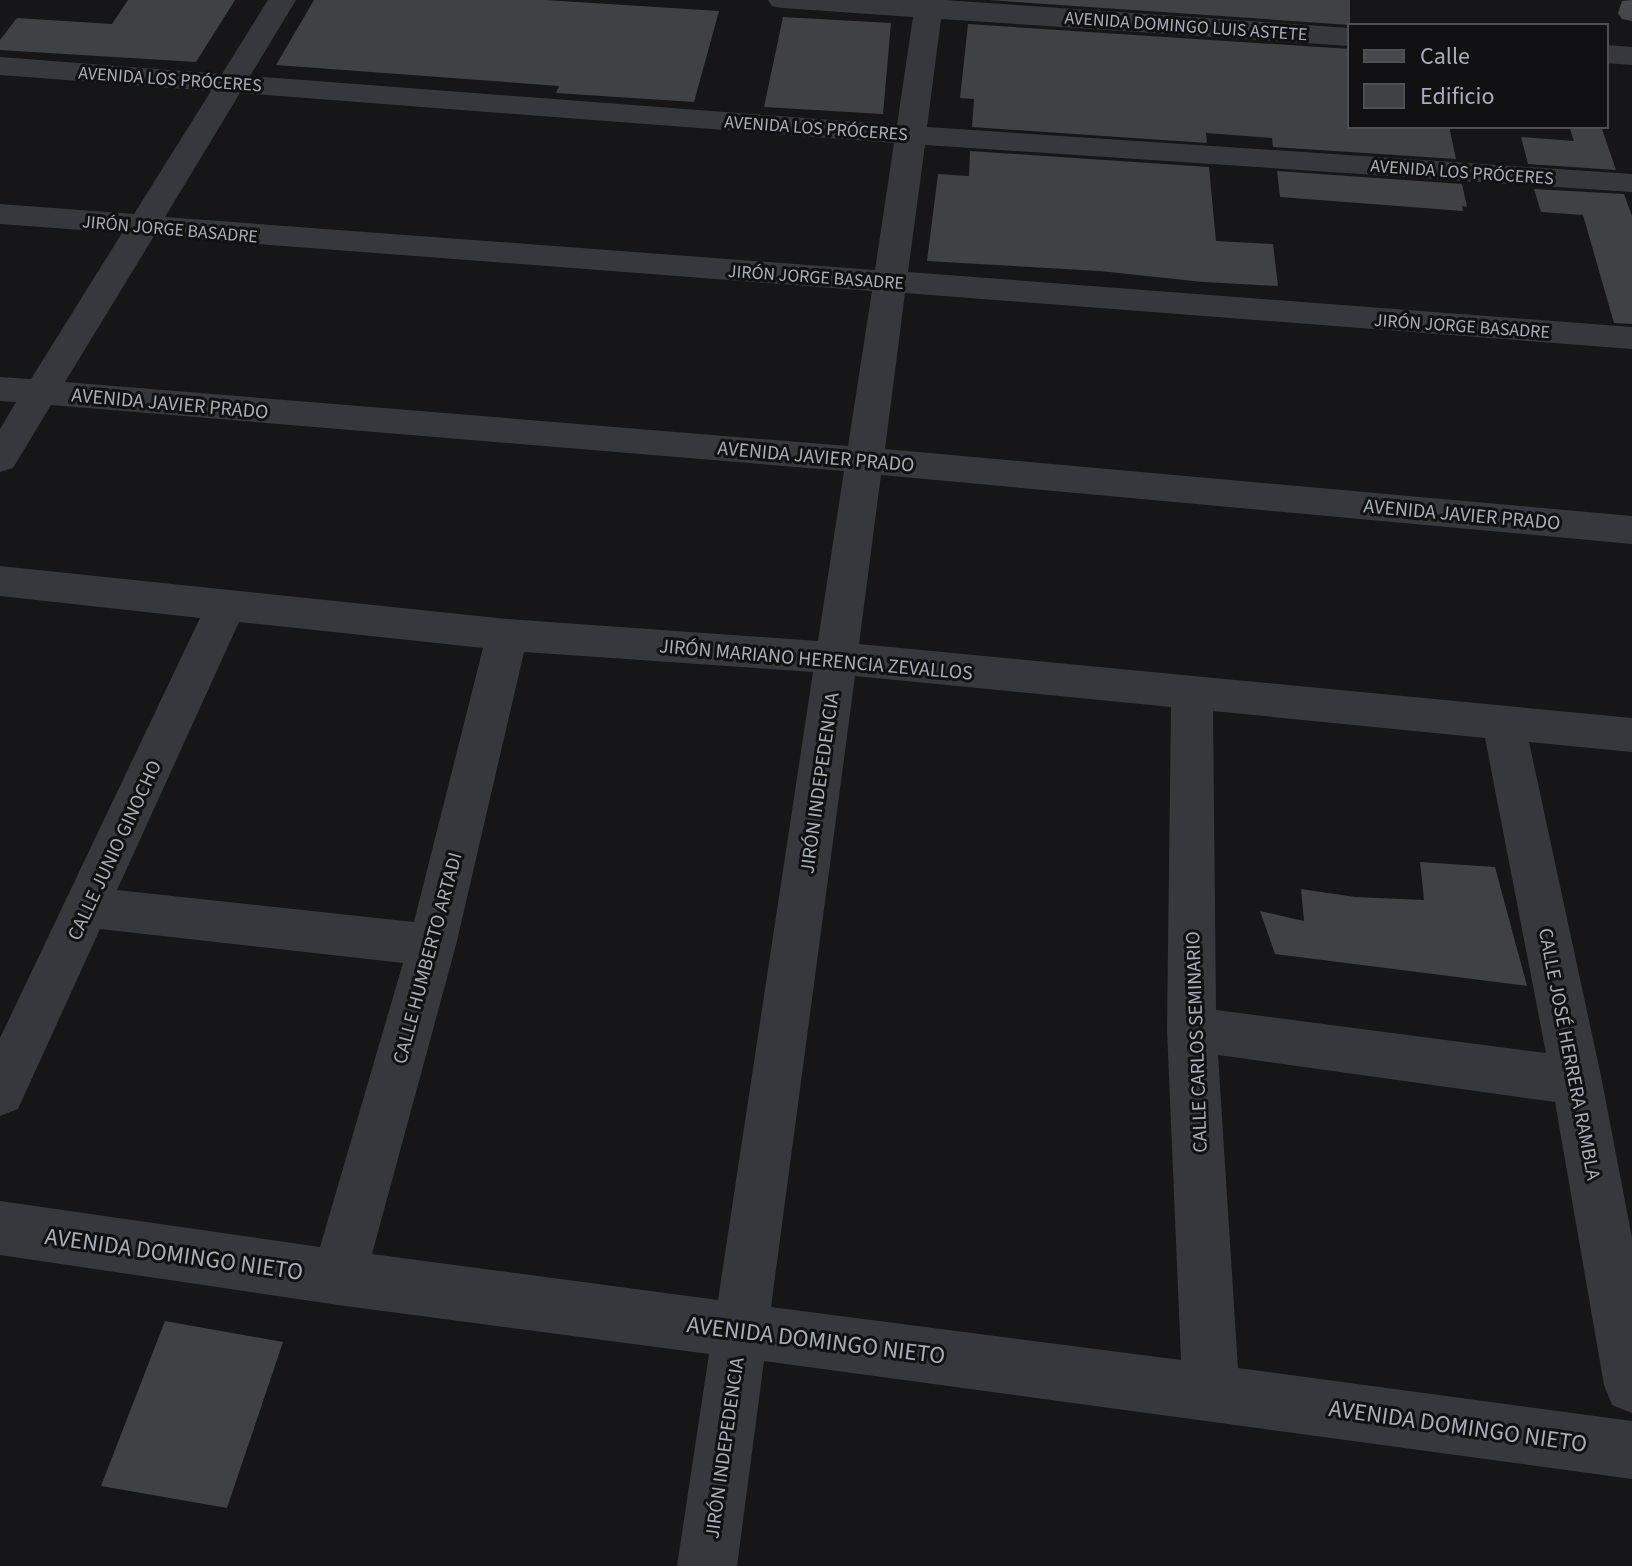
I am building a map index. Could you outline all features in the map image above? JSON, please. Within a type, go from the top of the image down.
[{"type":"street","points":[[0,459],[282,0]]},
{"type":"street","name":"AVENIDA DOMINGO LUIS ASTETE","points":[[782,0],[930,4],[1348,37]]},
{"type":"street","name":"JIRÓN INDEPEDENCIA","points":[[707,1566],[930,4]]},
{"type":"street","points":[[1608,54],[1632,56]]},
{"type":"street","name":"AVENIDA LOS PRÓCERES","points":[[0,66],[911,135],[1632,183]]},
{"type":"street","name":"JIRÓN JORGE BASADRE","points":[[0,214],[1632,338]]},
{"type":"street","name":"AVENIDA JAVIER PRADO","points":[[0,389],[864,460],[1632,530]]},
{"type":"street","name":"JIRÓN MARIANO HERENCIA ZEVALLOS","points":[[0,581],[507,635],[837,658],[1632,735]]},
{"type":"street","name":"CALLE JUNIO GINOCHO","points":[[0,1092],[89,907],[226,606]]},
{"type":"street","name":"CALLE HUMBERTO ARTADI","points":[[338,1278],[432,945],[507,635]]},
{"type":"street","name":"CALLE CARLOS SEMINARIO","points":[[1192,694],[1192,1029],[1211,1391]]},
{"type":"street","name":"CALLE JOSÉ HERRERA RAMBLA","points":[[1503,723],[1577,1081],[1632,1385]]},
{"type":"street","points":[[89,907],[432,945]]},
{"type":"street","points":[[1192,1029],[1577,1081]]},
{"type":"street","name":"AVENIDA DOMINGO NIETO","points":[[0,1228],[338,1278],[1211,1391],[1632,1450]]},
{"type":"building","points":[[128,0],[235,0],[196,62],[0,50],[0,40],[17,18],[112,24]]},
{"type":"building","points":[[314,0],[545,0],[719,11],[694,102],[556,93],[559,86],[276,65]]},
{"type":"building","points":[[988,0],[1350,0],[1348,25]]},
{"type":"building","points":[[783,17],[891,23],[883,114],[764,107]]},
{"type":"building","points":[[968,24],[1348,49],[1348,128],[1449,128],[1456,159],[1273,147],[1272,138],[1206,133],[1207,143],[972,127],[974,99],[960,98]]},
{"type":"building","points":[[1570,128],[1602,128],[1616,170],[1528,164],[1521,137],[1574,141]]},
{"type":"building","points":[[970,151],[1209,167],[1216,241],[1273,244],[1278,286],[927,261],[938,174],[969,176]]},
{"type":"building","points":[[1277,171],[1462,184],[1467,207],[1462,206],[1463,211],[1280,197]]},
{"type":"building","points":[[1534,189],[1624,194],[1632,216],[1632,324],[1614,323],[1583,215],[1541,212]]},
{"type":"building","points":[[1420,862],[1495,867],[1527,986],[1275,954],[1260,911],[1304,921],[1301,889],[1355,897],[1424,900]]},
{"type":"building","points":[[165,1321],[283,1342],[227,1508],[101,1486]]}]
